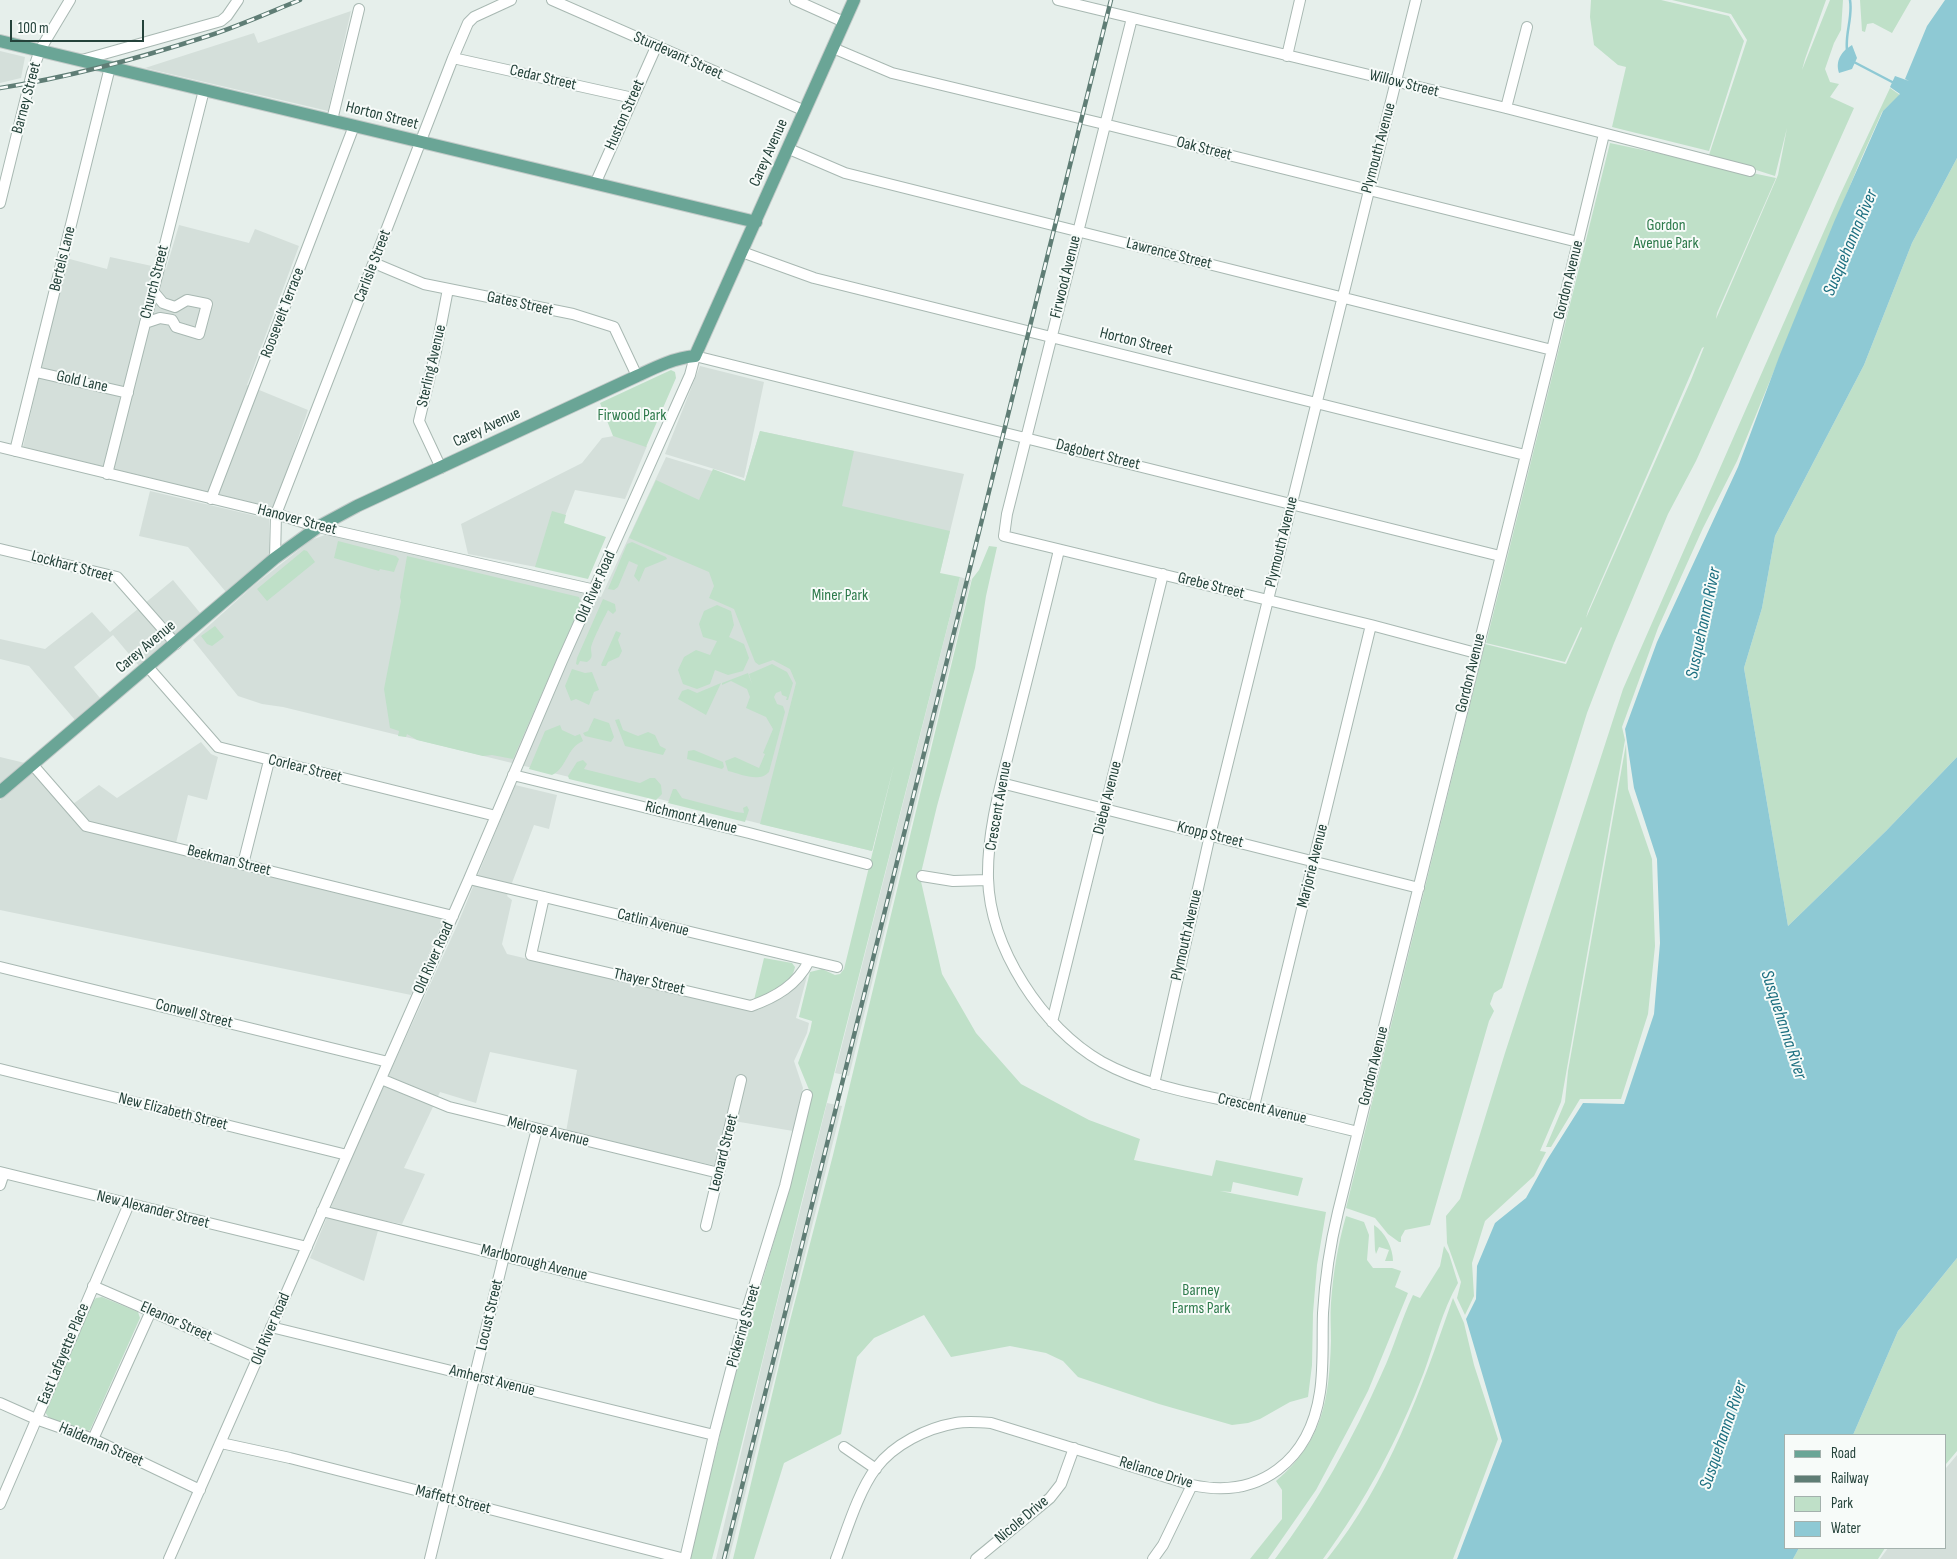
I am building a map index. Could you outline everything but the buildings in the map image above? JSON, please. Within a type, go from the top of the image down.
[{"type":"main road","name":"Carey Avenue","points":[[0,792],[275,558],[318,527],[357,506],[637,376],[668,362],[683,357],[696,356],[854,0]]},
{"type":"main road","name":"Horton Street","points":[[0,41],[756,222]]},
{"type":"street","name":"Barney Street","points":[[0,203],[2,186],[32,73],[40,50],[70,0]]},
{"type":"street","points":[[82,60],[221,22],[238,0]]},
{"type":"street","name":"Carlisle Street","points":[[275,558],[276,514],[453,58],[468,23],[474,17],[511,0]]},
{"type":"street","name":"Sturdevant Street","points":[[552,0],[805,111]]},
{"type":"street","points":[[795,0],[844,22]]},
{"type":"street","name":"Willow Street","points":[[1058,0],[1506,108],[1750,171]]},
{"type":"street","points":[[1287,56],[1300,0]]},
{"type":"street","name":"Plymouth Avenue","points":[[1154,1084],[1210,835],[1341,297],[1416,0]]},
{"type":"street","points":[[332,120],[359,9]]},
{"type":"street","name":"Firwood Avenue","points":[[1004,536],[1007,514],[1050,338],[1132,18]]},
{"type":"street","points":[[1506,108],[1527,27]]},
{"type":"street","name":"Huston Street","points":[[595,184],[656,47]]},
{"type":"street","name":"Oak Street","points":[[833,48],[892,73],[1578,242]]},
{"type":"street","name":"Cedar Street","points":[[453,58],[633,98]]},
{"type":"street","name":"Bertels Lane","points":[[15,451],[110,67]]},
{"type":"street","name":"Church Street","points":[[107,474],[204,90]]},
{"type":"street","name":"Roosevelt Terrace","points":[[211,500],[354,126]]},
{"type":"street","name":"Gordon Avenue","points":[[1338,1212],[1604,134]]},
{"type":"street","name":"Lawrence Street","points":[[789,149],[845,174],[1552,350]]},
{"type":"street","name":"Horton Street","points":[[742,252],[814,278],[1525,455]]},
{"type":"street","name":"Gates Street","points":[[374,263],[424,284],[572,314],[614,327],[637,376]]},
{"type":"street","name":"Sterling Avenue","points":[[441,468],[419,421],[436,351],[448,289]]},
{"type":"street","points":[[145,323],[160,318],[172,320],[176,327],[199,334],[207,304],[187,300],[175,307],[163,303],[153,291]]},
{"type":"street","name":"Dagobert Street","points":[[696,356],[1500,556]]},
{"type":"street","name":"Old River Road","points":[[169,1559],[469,879],[562,661],[690,375],[696,356]]},
{"type":"street","name":"Gold Lane","points":[[36,372],[128,393]]},
{"type":"street","name":"Hanover Street","points":[[0,447],[211,500],[276,514],[318,527],[595,590]]},
{"type":"street","name":"Grebe Street","points":[[1004,536],[1371,625],[1476,653]]},
{"type":"street","name":"Lockhart Street","points":[[0,549],[117,577],[176,644]]},
{"type":"street","name":"Crescent Avenue","points":[[1059,550],[1001,783],[990,838],[988,880],[992,906],[1003,946],[1019,978],[1052,1022],[1075,1044],[1102,1062],[1154,1084],[1358,1132]]},
{"type":"street","name":"Diebel Avenue","points":[[1052,1022],[1163,574]]},
{"type":"street","name":"Marjorie Avenue","points":[[1254,1106],[1371,625]]},
{"type":"street","name":"Corlear Street","points":[[148,666],[218,747],[496,816]]},
{"type":"street","points":[[243,864],[269,761]]},
{"type":"street","name":"Beekman Street","points":[[32,764],[86,826],[452,916]]},
{"type":"street","name":"Richmont Avenue","points":[[513,775],[867,864]]},
{"type":"street","name":"Kropp Street","points":[[1001,783],[1418,888]]},
{"type":"street","points":[[922,876],[953,881],[988,880]]},
{"type":"street","name":"Catlin Avenue","points":[[469,879],[837,967]]},
{"type":"street","name":"Thayer Street","points":[[544,897],[531,955],[751,1006],[774,996],[790,986],[803,974],[809,961]]},
{"type":"street","name":"Conwell Street","points":[[0,966],[388,1062]]},
{"type":"street","name":"New Elizabeth Street","points":[[0,1069],[347,1155]]},
{"type":"street","name":"Melrose Avenue","points":[[381,1079],[449,1107],[719,1173]]},
{"type":"street","name":"Leonard Street","points":[[706,1226],[741,1080]]},
{"type":"street","name":"Pickering Street","points":[[685,1559],[745,1316],[784,1186],[807,1095]]},
{"type":"street","name":"Locust Street","points":[[430,1559],[537,1129]]},
{"type":"street","points":[[0,1185],[2,1173]]},
{"type":"street","name":"New Alexander Street","points":[[2,1173],[307,1247]]},
{"type":"street","name":"East Lafayette Place","points":[[0,1504],[129,1204]]},
{"type":"street","name":"Marlborough Avenue","points":[[322,1211],[745,1316]]},
{"type":"street","name":"Reliance Drive","points":[[836,1559],[855,1508],[876,1468],[886,1457],[901,1446],[924,1433],[957,1423],[991,1423],[1210,1489],[1228,1489],[1258,1482],[1283,1466],[1301,1446],[1315,1416],[1320,1392],[1326,1280],[1338,1212]]},
{"type":"street","name":"Eleanor Street","points":[[93,1286],[258,1358]]},
{"type":"street","points":[[93,1440],[151,1311]]},
{"type":"street","name":"Amherst Avenue","points":[[271,1327],[714,1436]]},
{"type":"street","name":"Haldeman Street","points":[[0,1403],[36,1419],[93,1440],[200,1490]]},
{"type":"street","name":"Maffett Street","points":[[221,1443],[290,1458],[685,1559]]},
{"type":"street","points":[[844,1447],[876,1468]]},
{"type":"street","name":"Nicole Drive","points":[[976,1559],[1050,1498],[1061,1484],[1074,1448]]},
{"type":"street","points":[[1153,1559],[1163,1545],[1192,1485]]},
{"type":"shaded area","points":[[351,11],[328,111],[145,68],[254,33],[258,43]]},
{"type":"shaded area","points":[[0,51],[25,57],[21,78],[0,83]]},
{"type":"shaded area","points":[[179,225],[249,243],[255,229],[299,246],[247,385],[308,410],[274,508],[23,447],[66,258],[107,269],[110,257],[166,269]]},
{"type":"shaded area","points":[[700,366],[764,382],[744,478],[665,454]]},
{"type":"shaded area","points":[[760,431],[964,474],[872,851],[283,707],[262,704],[238,696],[193,640],[253,586],[311,540],[325,535],[342,537],[601,597],[666,457],[745,481]]},
{"type":"shaded area","points":[[614,436],[647,446],[625,499],[575,490],[565,516],[536,567],[468,554],[461,524],[582,463],[602,438]]},
{"type":"shaded area","points":[[150,491],[269,519],[269,557],[226,592],[188,547],[139,536]]},
{"type":"shaded area","points":[[960,577],[971,580],[849,1076],[835,1073]]},
{"type":"shaded area","points":[[173,580],[201,614],[139,666],[113,635],[74,667],[100,698],[75,720],[29,666],[0,659],[0,639],[45,649],[92,612],[110,632]]},
{"type":"shaded area","points":[[201,742],[211,754],[218,757],[207,800],[188,795],[176,843],[86,821],[73,804],[99,785],[117,798]]},
{"type":"shaded area","points":[[0,757],[25,763],[0,784]]},
{"type":"shaded area","points":[[32,772],[82,830],[444,919],[411,995],[0,910],[0,800]]},
{"type":"shaded area","points":[[515,785],[557,795],[549,829],[534,825],[507,896],[512,900],[502,944],[507,954],[744,1010],[758,1010],[784,997],[807,976],[796,1018],[809,1023],[807,1033],[794,1061],[803,1088],[793,1131],[728,1120],[717,1166],[566,1132],[577,1070],[490,1052],[476,1103],[440,1092],[404,1168],[425,1174],[402,1224],[381,1220],[364,1281],[310,1258],[358,1142],[456,928]]},
{"type":"shaded area","points":[[827,1103],[842,1106],[729,1559],[716,1559],[766,1347]]},
{"type":"shaded area","points":[[1957,1455],[1957,1559],[1880,1559],[1887,1549],[1947,1549],[1947,1467]]},
{"type":"green space","points":[[1591,0],[1661,0],[1729,16],[1744,41],[1709,151],[1612,127],[1626,67],[1618,65],[1594,45],[1590,17]]},
{"type":"green space","name":"Gordon Avenue Park","points":[[1672,0],[1826,0],[1802,70],[1830,0],[1843,0],[1841,30],[1834,43],[1825,69],[1830,82],[1839,84],[1830,97],[1854,108],[1696,461],[1668,514],[1614,643],[1587,713],[1502,988],[1494,993],[1490,1004],[1494,1011],[1489,1021],[1430,1225],[1405,1230],[1401,1237],[1401,1242],[1399,1242],[1388,1234],[1375,1218],[1346,1208],[1485,644],[1566,664],[1582,628],[1565,662],[1486,643],[1610,143],[1776,178],[1716,319],[1778,175],[1787,128],[1775,176],[1709,155],[1747,40],[1731,14]],"holes":[[[1704,347],[1691,380],[1586,618]]]},
{"type":"green space","points":[[1860,0],[1911,0],[1892,33],[1873,23],[1867,24],[1865,32],[1862,31]]},
{"type":"green space","points":[[1890,88],[1900,95],[1882,112],[1861,159],[1737,461],[1703,528],[1658,628],[1622,727],[1625,740],[1561,1102],[1540,1151],[1546,1152],[1534,1176],[1485,1221],[1472,1263],[1474,1296],[1465,1315],[1457,1298],[1461,1282],[1447,1243],[1446,1216],[1460,1199],[1505,1053],[1623,689],[1839,197]]},
{"type":"green space","points":[[1957,158],[1957,757],[1886,831],[1788,926],[1744,668],[1762,608],[1775,536],[1864,365],[1912,243]]},
{"type":"green space","name":"Firwood Park","points":[[671,370],[675,372],[676,378],[646,447],[613,436],[600,403]]},
{"type":"green space","name":"Miner Park","points":[[760,431],[854,451],[842,506],[950,531],[940,573],[960,577],[712,1559],[690,1559],[733,1381],[792,1180],[812,1097],[798,1063],[812,1021],[799,1017],[810,972],[822,969],[835,975],[840,974],[844,969],[894,765],[872,851],[760,824],[796,683],[790,669],[773,660],[759,665],[755,662],[734,609],[709,598],[714,586],[709,572],[629,538],[656,480],[699,500],[713,469],[745,481]]},
{"type":"green space","points":[[552,511],[566,515],[564,523],[606,537],[588,579],[535,567]]},
{"type":"green space","points":[[338,541],[396,556],[399,559],[394,572],[380,569],[379,571],[334,558]]},
{"type":"green space","points":[[632,542],[667,559],[645,568],[639,582],[634,576],[638,565],[629,561],[618,587],[614,590],[608,589],[627,544]]},
{"type":"green space","name":"Barney Farms Park","points":[[989,546],[997,547],[986,596],[975,668],[937,806],[920,877],[942,974],[976,1033],[1021,1084],[1089,1120],[1140,1139],[1134,1160],[1212,1176],[1216,1160],[1303,1178],[1298,1196],[1233,1182],[1231,1192],[1220,1191],[1326,1212],[1317,1265],[1313,1313],[1312,1365],[1308,1397],[1290,1402],[1260,1419],[1232,1425],[1159,1404],[1078,1377],[1063,1361],[1046,1353],[1010,1346],[951,1357],[924,1315],[874,1338],[857,1357],[841,1434],[784,1463],[754,1559],[733,1559],[972,579],[979,570]]},
{"type":"green space","points":[[304,550],[307,551],[315,562],[267,601],[257,589]]},
{"type":"green space","points":[[407,556],[579,597],[581,604],[513,759],[492,755],[483,756],[417,740],[407,734],[406,737],[398,736],[399,731],[390,728],[384,689],[401,601],[400,597]]},
{"type":"green space","points":[[603,599],[615,604],[616,611],[613,614],[608,610],[598,629],[591,648],[591,659],[587,662],[580,661],[578,665],[576,664],[577,658]]},
{"type":"green space","points":[[717,605],[731,611],[734,625],[729,637],[744,644],[749,658],[743,671],[728,675],[715,670],[710,684],[697,689],[683,684],[678,670],[684,657],[696,650],[710,655],[717,641],[703,637],[699,624],[704,611]]},
{"type":"green space","points":[[215,626],[224,637],[212,646],[207,644],[201,636]]},
{"type":"green space","points":[[616,631],[621,633],[618,640],[622,651],[619,657],[608,662],[606,666],[602,666],[601,665]]},
{"type":"green space","points":[[772,664],[787,672],[793,683],[788,700],[786,700],[787,697],[782,695],[781,691],[776,693],[774,697],[777,704],[783,706],[785,712],[769,772],[760,777],[755,777],[728,771],[725,761],[735,757],[759,768],[773,729],[766,717],[746,708],[750,697],[747,689],[731,681],[722,685],[722,683],[748,673],[752,684],[749,674]]},
{"type":"green space","points":[[572,669],[585,673],[592,672],[599,690],[594,692],[589,705],[576,699],[571,701],[565,686]]},
{"type":"green space","points":[[721,683],[706,715],[678,699],[682,691],[688,689],[697,693]]},
{"type":"green space","points":[[594,718],[609,723],[614,737],[611,742],[585,736],[583,733],[588,731]]},
{"type":"green space","points":[[619,719],[623,730],[638,736],[648,732],[655,735],[660,746],[666,749],[663,755],[625,746],[615,720]]},
{"type":"green space","points":[[560,725],[562,730],[575,736],[580,734],[583,741],[573,748],[561,767],[552,775],[529,769],[545,731]]},
{"type":"green space","points":[[1626,744],[1628,789],[1652,859],[1655,946],[1648,1014],[1621,1099],[1580,1099],[1551,1147],[1546,1147],[1565,1102],[1568,1071]]},
{"type":"green space","points":[[694,750],[723,762],[724,767],[722,769],[687,759],[688,751]]},
{"type":"green space","points":[[583,760],[587,764],[584,769],[640,783],[650,778],[655,778],[661,785],[662,794],[656,800],[569,779],[568,776],[577,762]]},
{"type":"green space","points":[[673,789],[676,789],[682,798],[736,812],[744,813],[743,808],[747,806],[749,810],[745,822],[668,803]]},
{"type":"green space","points":[[764,958],[792,963],[795,967],[785,983],[754,1000]]},
{"type":"green space","points":[[1346,1216],[1364,1222],[1369,1235],[1367,1260],[1373,1268],[1392,1268],[1401,1271],[1395,1287],[1408,1293],[1368,1391],[1316,1490],[1268,1559],[1250,1559],[1282,1519],[1282,1490],[1276,1481],[1292,1466],[1314,1435],[1325,1401],[1330,1362],[1333,1281],[1338,1248]]},
{"type":"green space","points":[[1374,1225],[1388,1241],[1393,1261],[1385,1261],[1389,1250],[1379,1247],[1376,1254]]},
{"type":"green space","points":[[1444,1246],[1449,1254],[1458,1283],[1443,1316],[1424,1372],[1404,1421],[1380,1469],[1353,1515],[1323,1559],[1275,1559],[1306,1515],[1347,1446],[1371,1398],[1413,1295],[1420,1298],[1440,1266]]},
{"type":"green space","points":[[1957,1258],[1957,1451],[1947,1463],[1947,1434],[1853,1434],[1898,1331]]},
{"type":"green space","points":[[102,1297],[138,1312],[140,1318],[90,1430],[85,1433],[49,1418],[45,1412],[93,1301],[96,1298]]},
{"type":"green space","points":[[1453,1298],[1464,1323],[1474,1365],[1498,1439],[1453,1559],[1327,1559],[1349,1530],[1368,1499],[1401,1435]]},
{"type":"green space","points":[[1798,1549],[1884,1549],[1878,1559],[1793,1559]]},
{"type":"water","name":"Susquehanna River","points":[[1945,0],[1957,0],[1957,158],[1912,243],[1864,365],[1775,536],[1762,608],[1744,668],[1788,926],[1886,831],[1957,757],[1957,1258],[1898,1331],[1853,1434],[1784,1434],[1784,1549],[1798,1549],[1793,1559],[1457,1559],[1502,1441],[1466,1319],[1476,1299],[1477,1266],[1495,1223],[1526,1198],[1547,1160],[1583,1103],[1624,1104],[1654,1014],[1660,943],[1657,859],[1634,788],[1625,729],[1657,642],[1738,467],[1779,357],[1834,222],[1883,111],[1900,94],[1890,87],[1895,76],[1909,81],[1905,79],[1927,26]]},
{"type":"water","points":[[1852,45],[1857,58],[1852,69],[1839,73],[1838,64],[1840,56]]},
{"type":"waterway","points":[[1847,50],[1851,13],[1850,0]]},
{"type":"waterway","points":[[1852,61],[1896,84]]},
{"type":"railway","points":[[0,88],[79,73],[157,52],[220,32],[300,0]]},
{"type":"railway","points":[[724,1559],[1111,0]]}]
